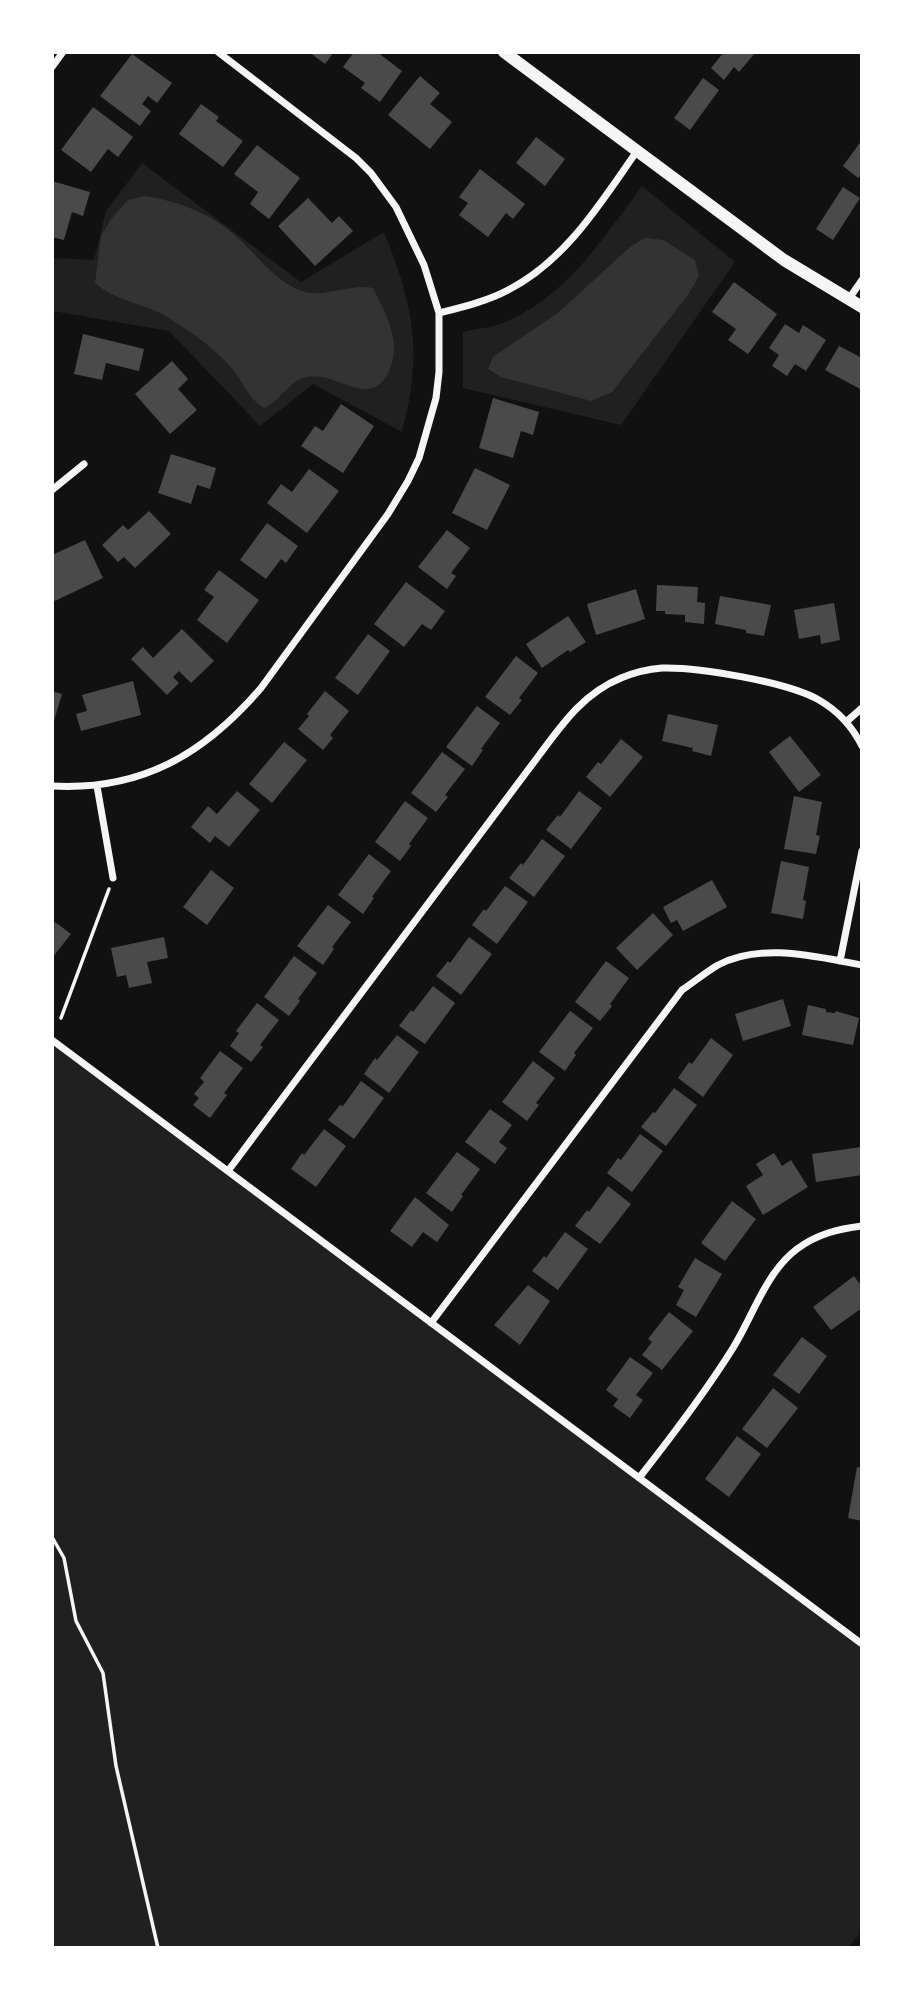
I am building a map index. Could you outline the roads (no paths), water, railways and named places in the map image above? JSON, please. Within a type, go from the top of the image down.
[{"type":"street","points":[[52,67],[63,52]]},
{"type":"street","points":[[52,786],[97,786],[144,774],[197,748],[224,728],[261,688],[388,514],[419,458],[436,398],[439,313],[414,241],[396,207],[371,173],[356,158],[218,52]]},
{"type":"street","points":[[504,52],[784,260],[862,307]]},
{"type":"street","points":[[439,313],[488,299],[510,289],[552,259],[589,218],[637,151]]},
{"type":"street","points":[[848,300],[862,280]]},
{"type":"street","points":[[52,491],[84,464]]},
{"type":"street","points":[[228,1171],[572,711],[599,689],[620,678],[660,668],[693,669],[795,690],[821,701],[846,722],[862,747]]},
{"type":"street","points":[[846,722],[862,708]]},
{"type":"street","points":[[97,786],[113,878]]},
{"type":"street","points":[[840,961],[862,851]]},
{"type":"street","points":[[431,1323],[682,990],[719,965],[742,956],[793,953],[862,965]]},
{"type":"street","points":[[52,1040],[862,1644]]},
{"type":"street","points":[[639,1478],[707,1388],[735,1345],[773,1275],[786,1259],[797,1249],[823,1234],[862,1226]]}]
